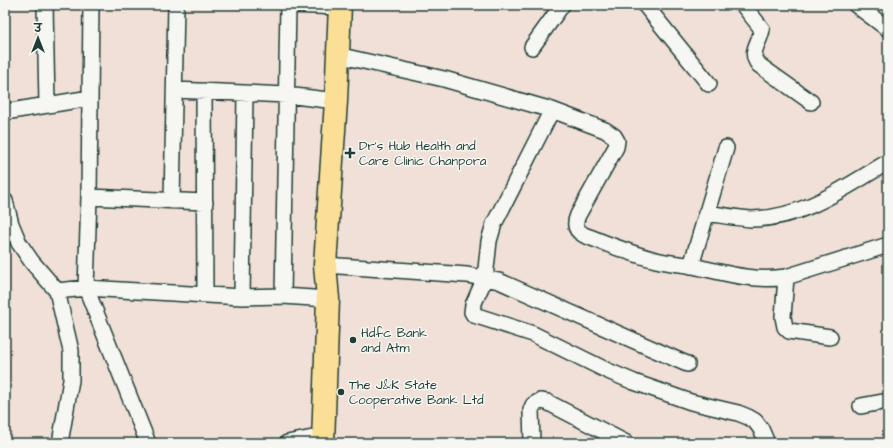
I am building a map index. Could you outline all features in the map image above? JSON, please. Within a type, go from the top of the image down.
[{"type":"main road","points":[[323,440],[328,299],[325,265],[336,101],[340,6]]},
{"type":"street","points":[[45,5],[47,105]]},
{"type":"street","points":[[91,5],[89,197],[86,288],[148,443]]},
{"type":"street","points":[[172,201],[176,5]]},
{"type":"street","points":[[282,296],[288,5]]},
{"type":"street","points":[[291,5],[340,6]]},
{"type":"street","points":[[532,47],[562,5]]},
{"type":"street","points":[[646,5],[709,84]]},
{"type":"street","points":[[743,5],[762,29],[754,54],[755,60],[759,66],[811,102]]},
{"type":"street","points":[[856,5],[888,29]]},
{"type":"street","points":[[337,55],[444,79],[552,110],[605,130],[614,136],[617,141],[616,147],[575,221],[579,232],[584,235],[632,253],[657,260],[745,278],[758,279],[786,277],[888,245]]},
{"type":"street","points":[[175,90],[286,95],[336,101]]},
{"type":"street","points":[[204,92],[205,294]]},
{"type":"street","points":[[242,297],[245,94]]},
{"type":"street","points":[[5,112],[90,98]]},
{"type":"street","points":[[552,110],[494,224],[489,241],[485,278],[472,309],[474,315],[533,334],[608,371],[634,382],[691,402],[738,413],[748,417],[761,429],[767,443]]},
{"type":"street","points":[[691,266],[726,148]]},
{"type":"street","points":[[706,213],[751,219],[771,217],[802,210],[815,205],[888,162]]},
{"type":"street","points":[[89,197],[205,202]]},
{"type":"street","points":[[5,201],[11,224],[19,243],[32,262],[57,291],[72,351],[71,380],[60,443]]},
{"type":"street","points":[[325,265],[461,274],[485,278],[516,288],[687,364]]},
{"type":"street","points":[[786,277],[783,317],[785,327],[789,331],[830,337]]},
{"type":"street","points":[[57,291],[86,288],[242,297],[282,296],[328,299]]},
{"type":"street","points":[[532,443],[531,410],[533,405],[540,401],[547,402],[626,443]]},
{"type":"street","points":[[861,406],[888,401]]},
{"type":"street","points":[[287,443],[323,440]]},
{"type":"place","name":"Dr's Hub Health and Care Clinic Chanpora","points":[[350,153]]},
{"type":"place","name":"Hdfc Bank and Atm","points":[[353,340]]},
{"type":"place","name":"The J&K State Cooperative Bank Ltd","points":[[341,392]]}]
